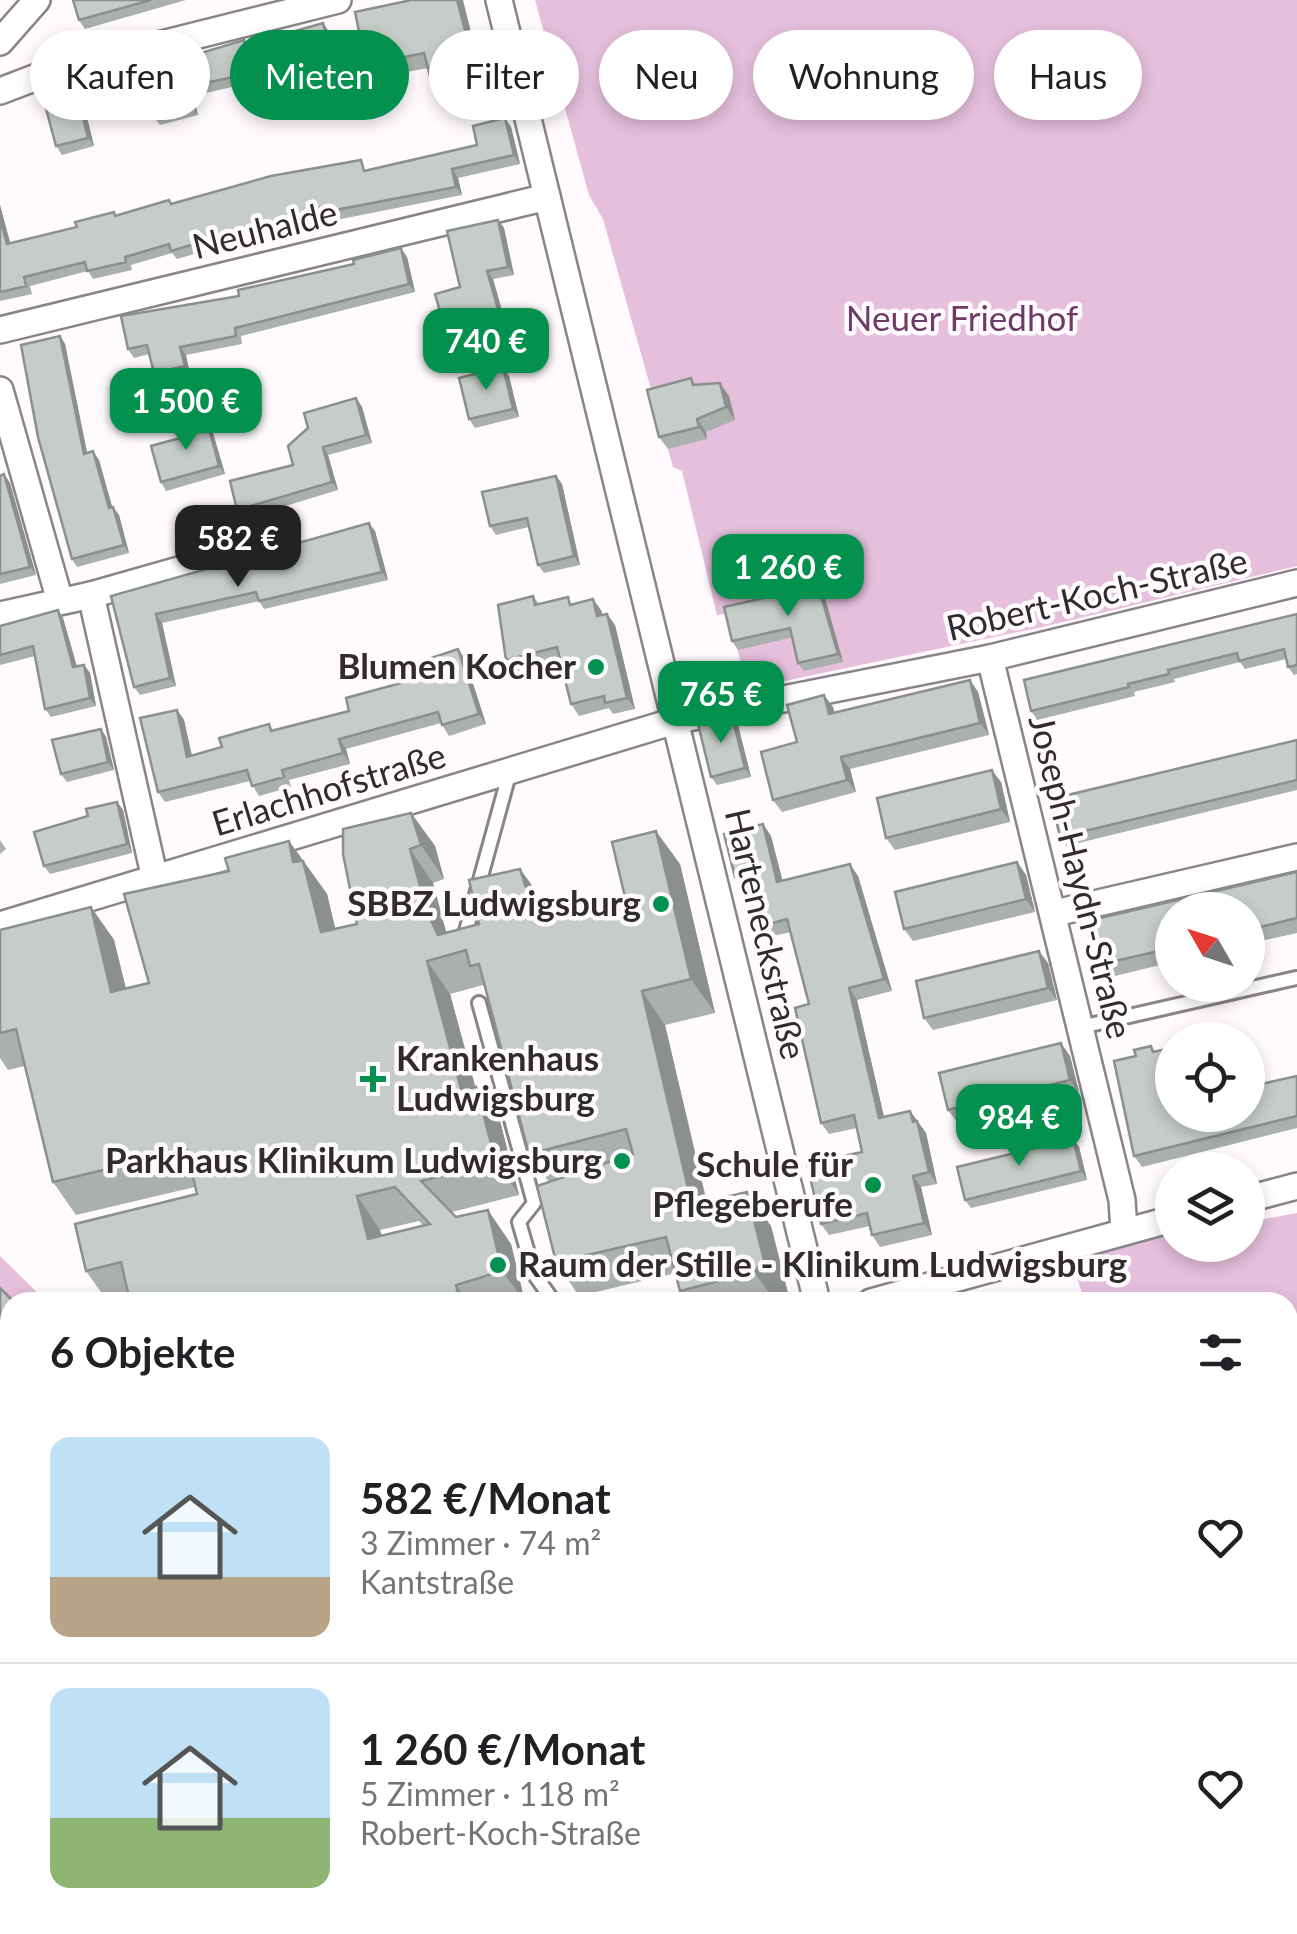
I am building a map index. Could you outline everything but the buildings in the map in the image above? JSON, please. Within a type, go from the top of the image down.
[{"type":"street","points":[[0,42],[36,0]]},
{"type":"street","points":[[0,90],[50,72],[338,0]]},
{"type":"street","name":"Harteneckstraße","points":[[499,0],[678,720],[815,1292]]},
{"type":"street","name":"Neuhalde","points":[[0,330],[547,197]]},
{"type":"street","points":[[0,390],[60,601]]},
{"type":"street","points":[[0,614],[91,595],[281,541]]},
{"type":"street","name":"Robert-Koch-Straße","points":[[678,720],[990,658],[1297,583]]},
{"type":"street","points":[[91,595],[156,880]]},
{"type":"street","name":"Joseph-Haydn-Straße","points":[[990,658],[1082,1026],[1122,1200],[1124,1231]]},
{"type":"street","name":"Erlachhofstraße","points":[[0,925],[678,720]]},
{"type":"street","points":[[1055,913],[1297,858]]},
{"type":"street","points":[[1265,1194],[1297,1186]]},
{"type":"street","points":[[907,1292],[1155,1223]]},
{"type":"lane","points":[[462,944],[510,771]]},
{"type":"lane","points":[[1082,1026],[1296,978]]},
{"type":"lane","points":[[479,1003],[534,1204],[518,1222],[534,1274],[547,1292]]},
{"type":"green space","name":"Neuer Friedhof","points":[[535,0],[1297,0],[1297,566],[1042,627],[747,689],[729,613],[717,615],[682,471],[673,467],[603,219],[589,195],[568,120],[579,120],[579,30],[543,30]]},
{"type":"green space","points":[[1297,1213],[1297,1292],[1082,1292],[1069,1254],[1155,1238],[1155,1262],[1265,1262],[1265,1219]]},
{"type":"green space","points":[[0,1256],[37,1292],[0,1292]]},
{"type":"place","name":"Blumen Kocher","points":[[596,667]]},
{"type":"place","name":"SBBZ Ludwigsburg","points":[[661,904]]},
{"type":"place","name":"Krankenhaus Ludwigsburg","points":[[373,1079]]},
{"type":"place","name":"Parkhaus Klinikum Ludwigsburg","points":[[622,1161]]},
{"type":"place","name":"Schule für Pflegeberufe","points":[[873,1185]]},
{"type":"place","name":"Raum der Stille - Klinikum Ludwigsburg","points":[[498,1265]]}]
